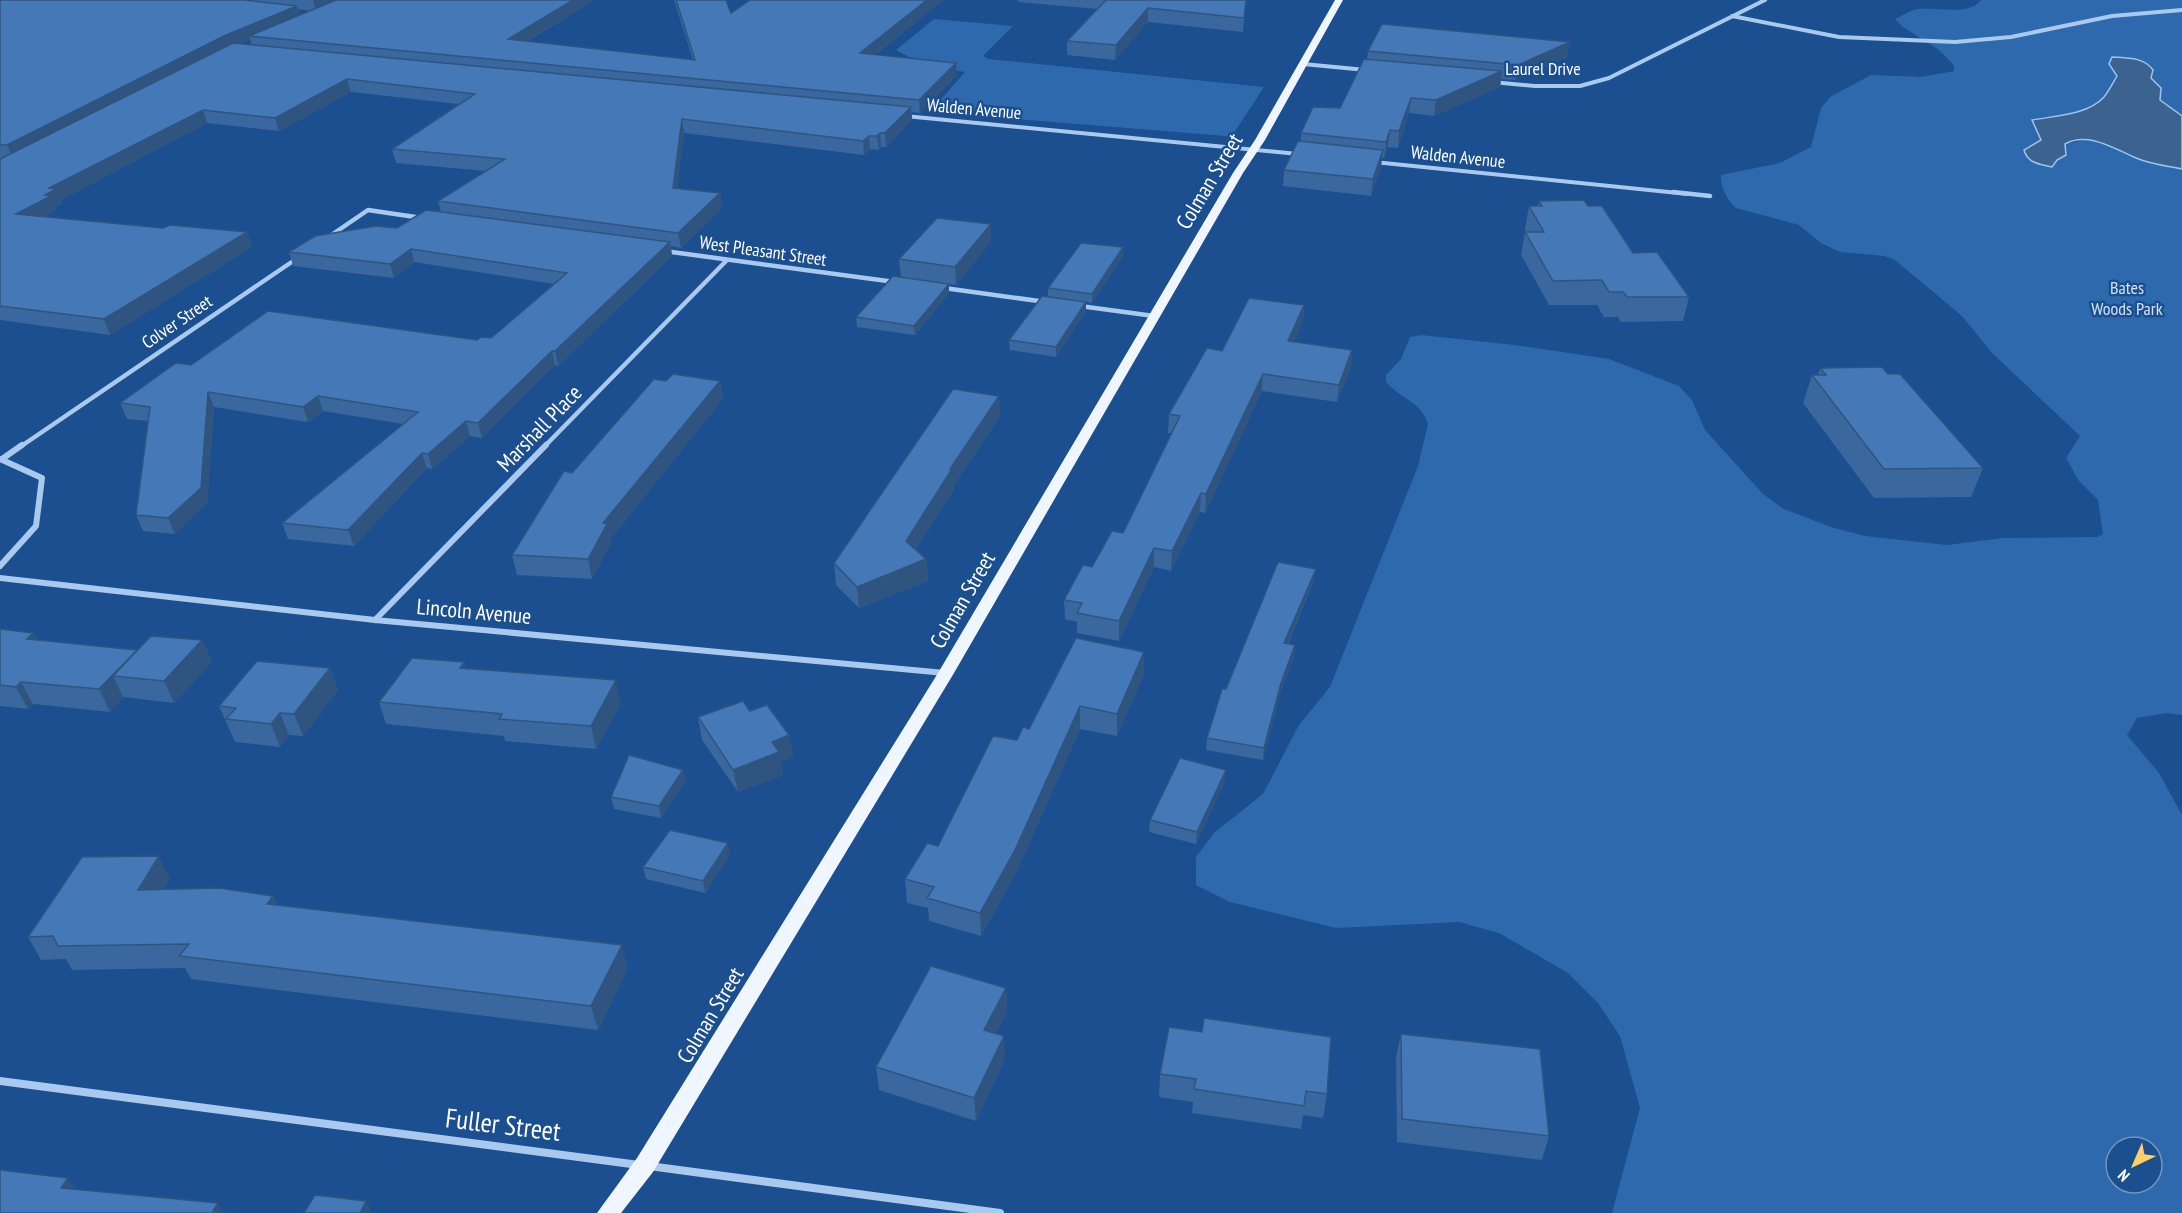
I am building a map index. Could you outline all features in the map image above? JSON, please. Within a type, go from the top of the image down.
[{"type":"main road","name":"Colman Street","points":[[608,1213],[645,1165],[946,673],[1304,64],[1339,0]]},
{"type":"street","name":"Laurel Drive","points":[[1489,82],[1535,86],[1580,86],[1609,78],[1765,0]]},
{"type":"street","points":[[1732,15],[1839,36],[1955,42],[2011,37],[2112,16],[2182,10]]},
{"type":"street","points":[[1304,64],[1376,71]]},
{"type":"street","name":"Walden Avenue","points":[[895,115],[1305,154]]},
{"type":"street","name":"Walden Avenue","points":[[1363,160],[1710,196]]},
{"type":"street","points":[[320,243],[368,210],[426,218]]},
{"type":"street","name":"West Pleasant Street","points":[[657,250],[901,283]]},
{"type":"street","name":"Colver Street","points":[[1,459],[300,256]]},
{"type":"street","name":"Marshall Place","points":[[375,620],[727,260]]},
{"type":"street","points":[[936,287],[1052,302]]},
{"type":"street","points":[[1076,306],[1154,316]]},
{"type":"street","points":[[0,566],[36,526],[42,478],[1,459]]},
{"type":"street","name":"Lincoln Avenue","points":[[0,578],[375,620],[946,673]]},
{"type":"street","name":"Fuller Street","points":[[0,1081],[1000,1213]]},
{"type":"green space","name":"Bates Woods Park","points":[[1981,0],[2182,0],[2182,116],[2117,76],[2106,95],[2089,108],[2032,121],[2041,140],[2065,144],[2086,140],[2108,144],[2138,159],[2182,169],[2182,715],[2167,713],[2137,718],[2127,735],[2159,773],[2182,815],[2182,1213],[1612,1213],[1640,1108],[1620,1036],[1598,1003],[1568,973],[1499,933],[1459,922],[1336,928],[1230,902],[1196,885],[1196,857],[1214,833],[1263,794],[1299,725],[1330,687],[1418,466],[1428,424],[1425,416],[1415,405],[1386,382],[1386,375],[1401,359],[1410,337],[1421,335],[1515,345],[1609,359],[1679,386],[1692,400],[1705,430],[1763,494],[1784,509],[1831,527],[1865,536],[1947,545],[2003,538],[2097,537],[2103,534],[2098,500],[2079,481],[2066,458],[2080,436],[1992,353],[1963,317],[1895,260],[1885,256],[1840,252],[1821,243],[1799,225],[1736,208],[1723,188],[1721,175],[1780,163],[1811,147],[1821,108],[1830,97],[1871,75],[1921,77],[1954,71],[1954,65],[1939,50],[1903,27],[1895,19],[1917,9],[1960,10]]},
{"type":"green space","points":[[934,19],[1013,26],[983,56],[988,59],[1264,87],[1232,136],[930,112],[965,72],[926,66],[896,50]]},
{"type":"shaded area","points":[[2112,57],[2135,59],[2149,66],[2153,70],[2151,78],[2161,88],[2160,100],[2182,116],[2182,169],[2147,162],[2110,146],[2083,139],[2065,144],[2066,155],[2057,160],[2052,167],[2035,163],[2026,155],[2024,150],[2041,140],[2032,120],[2080,111],[2089,108],[2104,97],[2117,76],[2109,64]]},
{"type":"building","points":[[0,0],[244,0],[297,6],[226,35],[7,145],[0,145]]},
{"type":"building","points":[[336,0],[573,0],[508,39],[695,60],[676,0],[726,0],[731,13],[750,0],[927,0],[860,53],[956,63],[919,100],[249,36]]},
{"type":"building","points":[[1106,0],[1246,0],[1244,18],[1148,8],[1116,45],[1067,41]]},
{"type":"building","points":[[1382,24],[1570,42],[1518,65],[1368,51]]},
{"type":"building","points":[[233,43],[911,107],[885,133],[869,136],[863,141],[682,119],[673,188],[720,193],[678,233],[438,201],[505,159],[392,149],[475,94],[347,79],[275,118],[203,110],[49,188],[56,189],[45,195],[51,196],[16,214],[163,228],[170,225],[247,232],[104,319],[0,306],[0,159]]},
{"type":"building","points":[[1364,59],[1502,71],[1436,100],[1411,98],[1399,131],[1390,130],[1386,142],[1301,133],[1313,107],[1340,108]]},
{"type":"building","points":[[1298,141],[1383,150],[1373,179],[1284,170]]},
{"type":"building","points":[[1584,200],[1588,206],[1602,206],[1633,253],[1657,252],[1689,297],[1627,297],[1623,292],[1609,292],[1602,280],[1553,281],[1525,232],[1544,232],[1529,206],[1542,206],[1539,201]]},
{"type":"building","points":[[426,210],[670,242],[478,423],[466,421],[428,454],[422,453],[348,530],[282,523],[418,412],[318,396],[303,407],[208,392],[201,488],[168,518],[136,515],[150,407],[120,403],[176,363],[191,365],[268,311],[477,340],[481,337],[491,338],[567,273],[411,249],[390,264],[289,252],[315,236],[376,226],[397,228]]},
{"type":"building","points":[[937,218],[991,224],[955,267],[899,259]]},
{"type":"building","points":[[1081,243],[1123,247],[1092,294],[1048,288]]},
{"type":"building","points":[[893,276],[949,284],[914,326],[856,317]]},
{"type":"building","points":[[1042,296],[1086,302],[1056,347],[1009,340]]},
{"type":"building","points":[[1249,298],[1304,305],[1288,341],[1352,350],[1339,385],[1263,374],[1206,494],[1201,493],[1172,551],[1154,548],[1119,621],[1077,613],[1082,603],[1064,600],[1083,565],[1092,567],[1112,531],[1123,533],[1180,416],[1169,414],[1207,348],[1222,351]]},
{"type":"building","points":[[1882,367],[1888,374],[1900,374],[1983,468],[1884,469],[1812,375],[1826,375],[1820,368]]},
{"type":"building","points":[[673,374],[720,381],[603,523],[607,524],[588,559],[512,555],[564,471],[572,473],[654,379],[666,381]]},
{"type":"building","points":[[953,389],[999,396],[950,469],[952,469],[906,541],[926,559],[857,587],[834,563]]},
{"type":"building","points":[[1278,562],[1316,569],[1284,643],[1295,645],[1281,683],[1264,748],[1207,738],[1222,689],[1226,689]]},
{"type":"building","points":[[0,629],[33,633],[27,639],[137,650],[99,689],[21,682],[16,687],[0,685]]},
{"type":"building","points":[[151,636],[202,640],[164,681],[113,676]]},
{"type":"building","points":[[1076,638],[1144,652],[1117,714],[1080,706],[1015,850],[980,913],[927,898],[934,887],[905,879],[927,843],[938,846],[993,736],[1017,740],[1023,727],[1029,729]]},
{"type":"building","points":[[412,658],[464,662],[460,668],[616,680],[591,726],[499,719],[502,714],[379,702]]},
{"type":"building","points":[[257,661],[330,668],[294,714],[280,713],[271,724],[226,719],[236,708],[219,706]]},
{"type":"building","points":[[743,701],[750,711],[767,705],[789,735],[772,742],[779,752],[733,770],[698,717]]},
{"type":"building","points":[[629,755],[683,770],[659,806],[611,797]]},
{"type":"building","points":[[1180,758],[1226,770],[1197,832],[1150,820]]},
{"type":"building","points":[[670,830],[728,843],[703,881],[643,867]]},
{"type":"building","points":[[159,856],[138,890],[219,888],[273,896],[267,904],[622,945],[591,1006],[179,956],[189,944],[58,946],[53,936],[28,937],[82,857]]},
{"type":"building","points":[[931,966],[1006,988],[984,1030],[1004,1036],[974,1098],[876,1067]]},
{"type":"building","points":[[1204,1018],[1331,1037],[1327,1094],[1306,1091],[1304,1106],[1194,1089],[1196,1079],[1160,1074],[1169,1027],[1202,1032]]},
{"type":"building","points":[[1401,1034],[1540,1049],[1549,1136],[1402,1119]]},
{"type":"building","points":[[0,1170],[68,1178],[61,1188],[218,1203],[213,1211],[234,1213],[0,1213]]},
{"type":"building","points":[[315,1195],[366,1201],[360,1213],[304,1213]]}]
